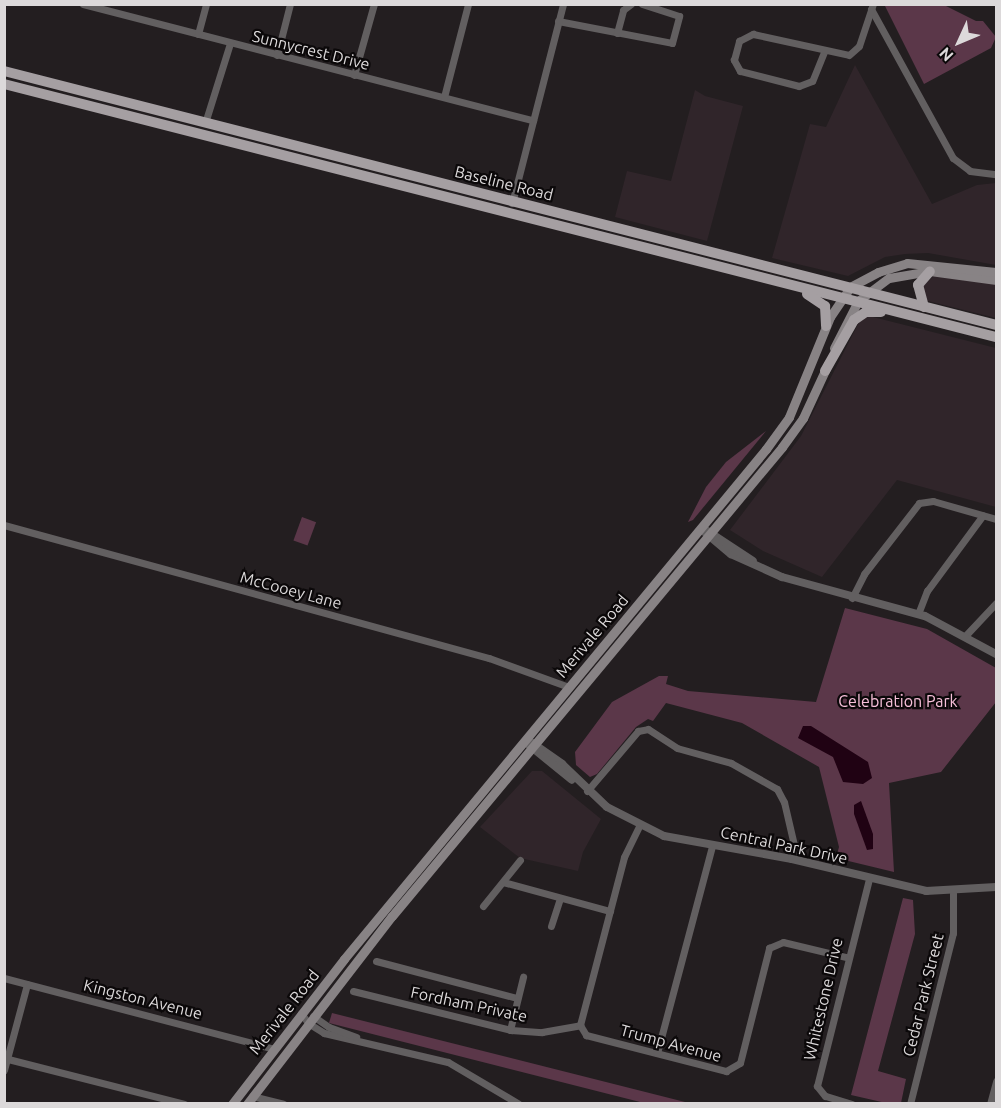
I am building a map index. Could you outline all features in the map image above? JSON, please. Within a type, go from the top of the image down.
[{"type":"main road","name":"Baseline Road","points":[[4,71],[712,250],[996,325]]},
{"type":"main road","name":"Baseline Road","points":[[4,84],[996,337]]},
{"type":"main road","points":[[709,263],[712,250]]},
{"type":"main road","name":"Merivale Road","points":[[232,1104],[301,1013],[784,425],[826,326],[850,287],[878,272],[908,263],[996,272]]},
{"type":"main road","points":[[924,307],[918,285],[930,271]]},
{"type":"main road","name":"Merivale Road","points":[[249,1100],[310,1020],[795,431],[825,371],[843,325],[866,292],[896,276],[930,271],[996,280]]},
{"type":"main road","points":[[774,279],[823,302],[828,313],[826,326]]},
{"type":"main road","points":[[825,371],[857,316],[872,311],[912,315]]},
{"type":"street","name":"Sunnycrest Drive","points":[[83,4],[533,120]]},
{"type":"street","points":[[122,15],[125,4]]},
{"type":"street","points":[[198,34],[206,4]]},
{"type":"street","points":[[277,55],[290,4]]},
{"type":"street","points":[[354,75],[374,4]]},
{"type":"street","points":[[444,97],[468,4]]},
{"type":"street","points":[[509,214],[563,4]]},
{"type":"street","points":[[617,33],[623,10],[631,4]]},
{"type":"street","points":[[558,21],[672,43],[679,16],[642,4]]},
{"type":"street","points":[[824,52],[812,81],[799,86],[740,71],[734,60],[739,41],[753,34],[841,56],[855,51],[871,6]]},
{"type":"street","points":[[871,6],[953,158],[970,171],[996,174]]},
{"type":"street","points":[[205,123],[230,43]]},
{"type":"street","points":[[852,598],[864,574],[919,504],[933,501],[996,519]]},
{"type":"street","points":[[918,614],[927,591],[983,515]]},
{"type":"street","name":"McCooey Lane","points":[[4,525],[489,658],[569,687]]},
{"type":"street","points":[[701,528],[763,569],[852,598],[918,614],[966,635],[996,654]]},
{"type":"street","points":[[966,635],[996,603]]},
{"type":"street","points":[[584,788],[638,731],[648,729],[677,748],[731,763],[777,789],[787,812],[794,845],[792,859]]},
{"type":"street","name":"Central Park Drive","points":[[526,740],[584,788],[639,826],[712,846],[792,859],[918,890],[952,893],[996,887]]},
{"type":"street","points":[[580,1025],[624,857],[639,826]]},
{"type":"street","points":[[657,1053],[712,846]]},
{"type":"street","points":[[483,906],[520,860]]},
{"type":"street","name":"Whitestone Drive","points":[[852,1104],[825,1096],[817,1086],[846,957],[869,879]]},
{"type":"street","points":[[503,882],[610,911]]},
{"type":"street","name":"Cedar Park Street","points":[[910,1104],[953,933],[952,893]]},
{"type":"street","points":[[551,926],[560,898]]},
{"type":"street","name":"Trump Avenue","points":[[580,1025],[586,1035],[726,1071],[734,1069],[740,1063],[769,948],[783,942],[846,957]]},
{"type":"street","points":[[376,961],[517,998]]},
{"type":"street","points":[[510,1030],[523,977]]},
{"type":"street","name":"Kingston Avenue","points":[[4,978],[274,1049]]},
{"type":"street","points":[[4,1070],[27,984]]},
{"type":"street","name":"Fordham Private","points":[[353,991],[510,1030],[542,1032],[580,1025]]},
{"type":"street","points":[[301,1013],[310,1020],[368,1042],[448,1062],[516,1103]]},
{"type":"street","points":[[6,1058],[184,1104]]},
{"type":"street","points":[[990,1104],[996,1081]]},
{"type":"street","points":[[249,1100],[283,1104]]},
{"type":"shaded area","points":[[855,65],[932,204],[977,185],[996,183],[996,265],[928,253],[905,254],[885,257],[848,276],[772,258],[810,124],[826,127]]},
{"type":"shaded area","points":[[695,90],[705,96],[743,106],[707,241],[615,217],[627,171],[671,181]]},
{"type":"shaded area","points":[[934,276],[996,284],[996,318],[924,300],[922,286]]},
{"type":"shaded area","points":[[869,316],[996,348],[996,507],[897,480],[822,577],[763,551],[730,530],[801,436],[861,319]]},
{"type":"shaded area","points":[[803,726],[811,726],[868,762],[872,778],[863,784],[843,782],[833,757],[798,738]]},
{"type":"shaded area","points":[[532,771],[542,771],[601,819],[583,852],[578,871],[520,858],[480,827]]},
{"type":"shaded area","points":[[861,801],[873,834],[873,849],[867,850],[854,814],[854,805]]},
{"type":"green space","points":[[884,4],[944,5],[976,21],[983,21],[996,37],[991,48],[924,84]]},
{"type":"green space","points":[[766,431],[693,520],[688,522],[706,487],[726,462]]},
{"type":"green space","points":[[302,517],[316,522],[308,546],[293,540]]},
{"type":"green space","name":"Celebration Park","points":[[845,608],[927,629],[996,668],[996,702],[941,772],[889,783],[894,872],[836,858],[839,847],[819,767],[742,723],[666,703],[653,721],[648,719],[636,727],[597,774],[590,777],[576,765],[575,752],[612,702],[659,676],[668,676],[666,684],[688,691],[816,702]]},
{"type":"green space","points":[[903,898],[913,900],[915,934],[878,1071],[906,1079],[901,1103],[886,1103],[851,1095]]},
{"type":"green space","points":[[332,1013],[689,1103],[644,1103],[329,1023]]}]
